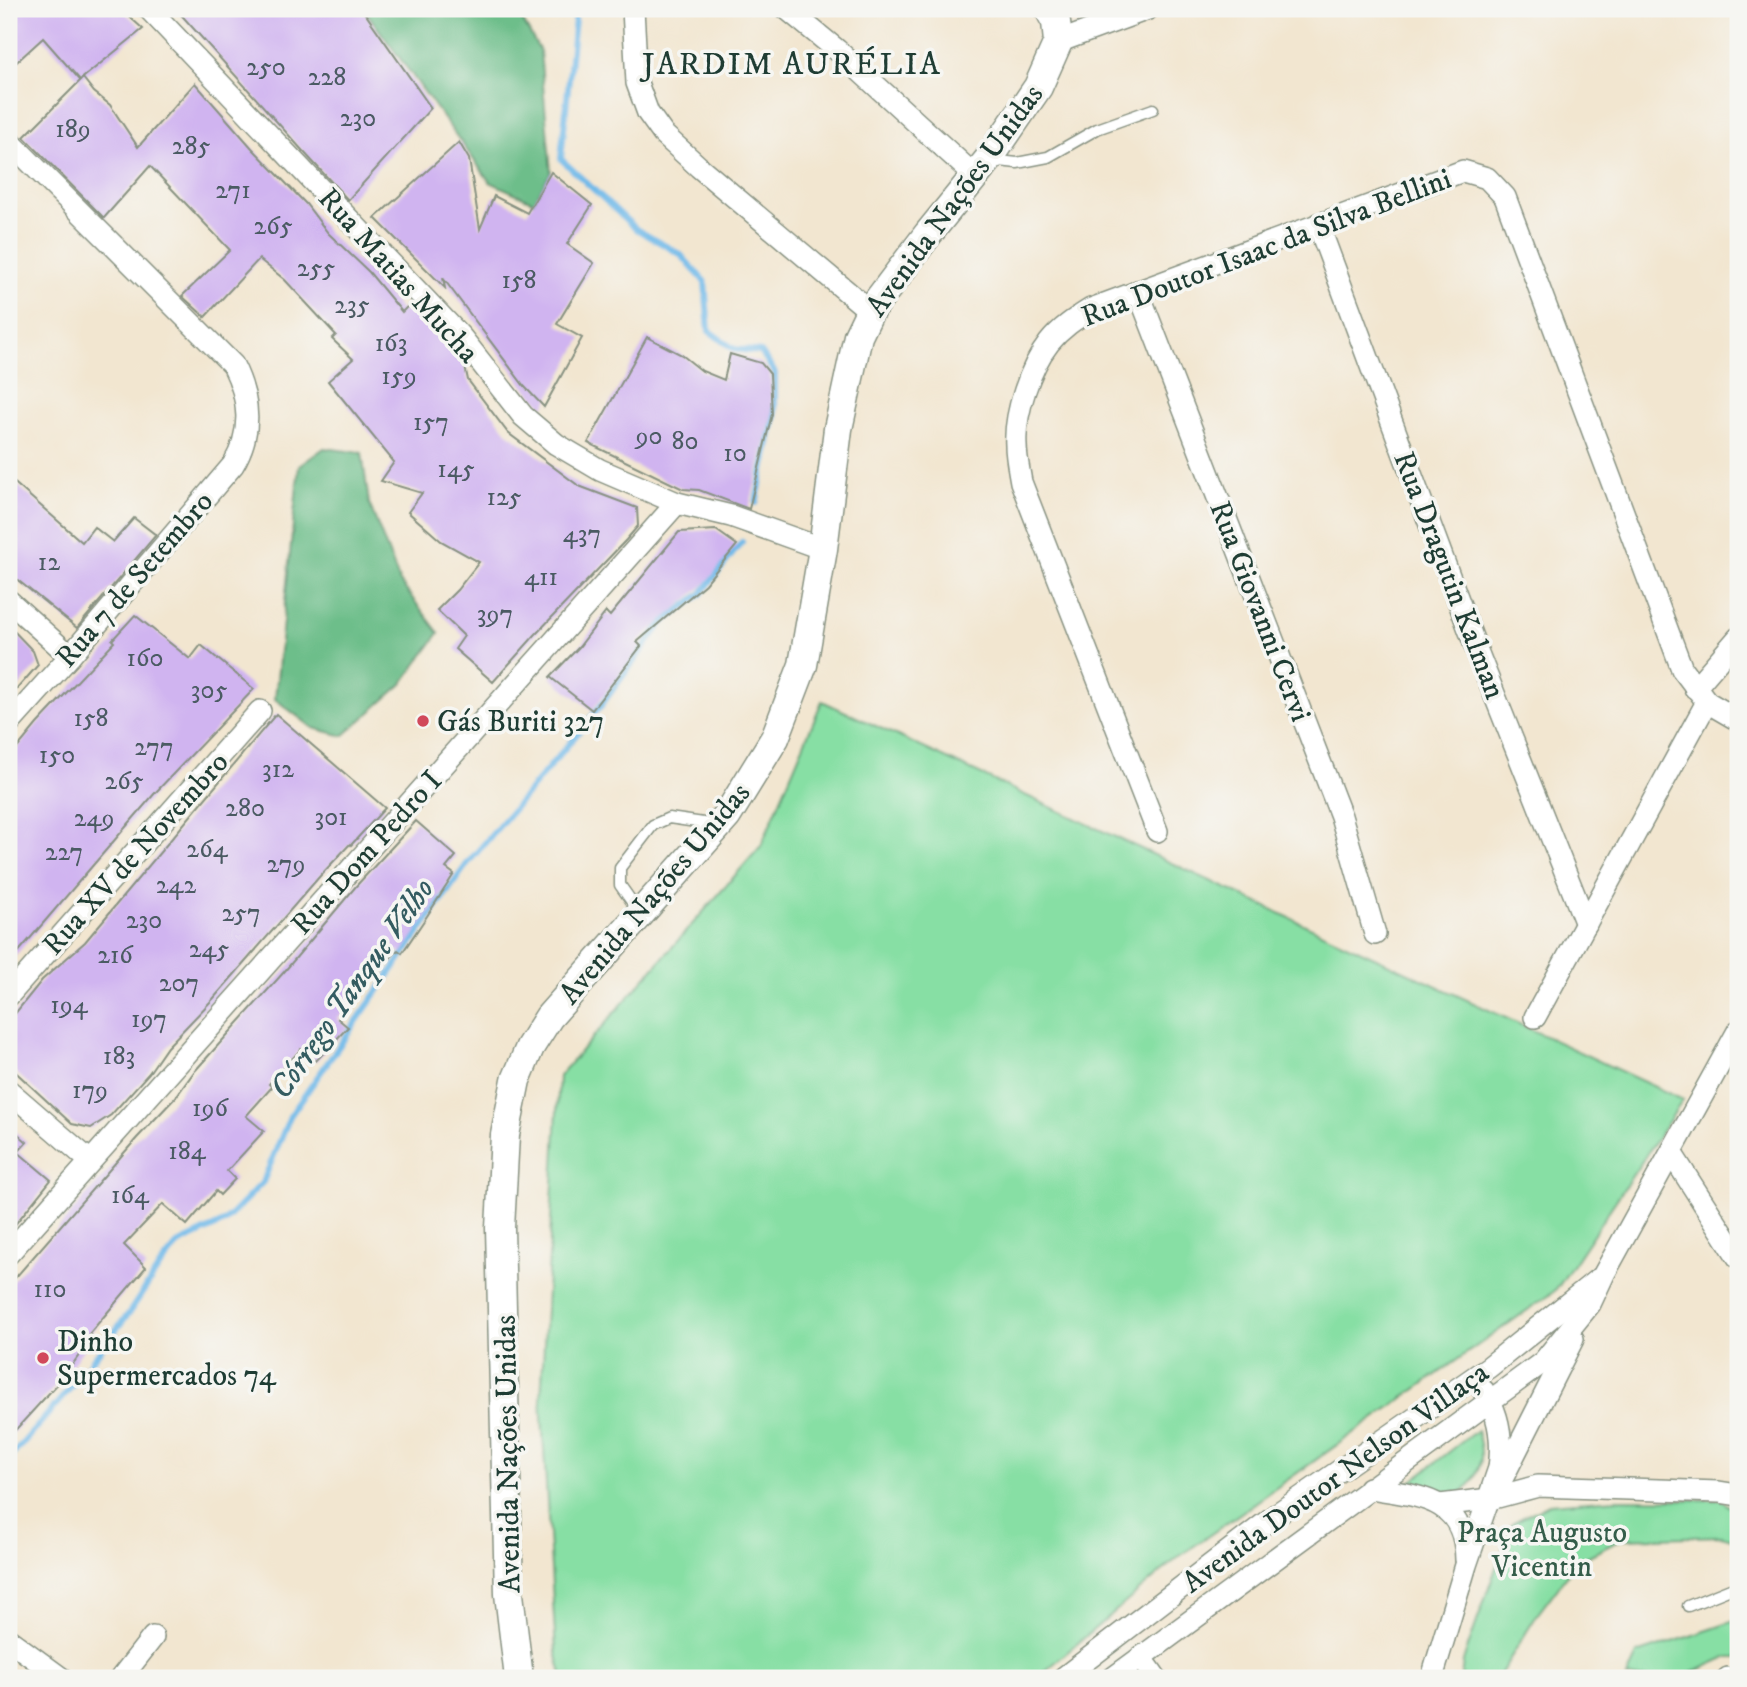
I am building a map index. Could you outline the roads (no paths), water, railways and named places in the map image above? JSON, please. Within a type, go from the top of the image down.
[{"type":"street","name":"Rua Matias Mucha","points":[[149,9],[461,337],[523,416],[556,444],[600,470],[677,503]]},
{"type":"street","points":[[633,9],[637,83],[648,113],[663,134],[870,311]]},
{"type":"street","points":[[787,9],[982,168]]},
{"type":"street","points":[[1055,20],[1148,9]]},
{"type":"street","name":"Avenida Nações Unidas","points":[[519,1678],[509,1594],[500,1228],[505,1135],[516,1080],[530,1047],[549,1017],[719,825],[775,738],[803,665],[823,549],[838,429],[858,336],[870,311],[982,168],[1038,87],[1055,20]]},
{"type":"street","name":"Rua 7 de Setembro","points":[[9,141],[233,365],[247,401],[247,428],[242,450],[233,465],[70,656],[9,723]]},
{"type":"street","name":"Rua Doutor Isaac da Silva Bellini","points":[[1157,831],[1021,482],[1015,444],[1017,415],[1030,378],[1047,345],[1066,325],[1091,309],[1463,171],[1488,178],[1505,197],[1682,669],[1701,695],[1738,720]]},
{"type":"street","name":"Rua Dragutin Kalman","points":[[1318,224],[1479,656],[1586,924]]},
{"type":"street","name":"Rua Giovanni Cervi","points":[[1138,291],[1341,816],[1375,934]]},
{"type":"street","points":[[677,503],[731,516],[823,549]]},
{"type":"street","name":"Rua Dom Pedro I","points":[[9,1253],[677,503]]},
{"type":"street","points":[[9,601],[70,656]]},
{"type":"street","points":[[1535,1017],[1586,924],[1701,695],[1738,638]]},
{"type":"street","name":"Rua XV de Novembro","points":[[9,995],[260,710]]},
{"type":"street","name":"Avenida Doutor Nelson Villaça","points":[[1113,1678],[1543,1362],[1590,1304],[1738,1031]]},
{"type":"street","points":[[9,1091],[90,1161]]},
{"type":"street","points":[[1672,1154],[1738,1257]]},
{"type":"street","name":"Avenida Doutor Nelson Villaça","points":[[1063,1678],[1277,1514],[1500,1358],[1604,1274]]},
{"type":"street","points":[[1490,1499],[1590,1304]]},
{"type":"street","points":[[1500,1358],[1520,1357],[1543,1362],[1529,1427]]},
{"type":"street","points":[[1432,1678],[1466,1565],[1490,1499],[1501,1451],[1499,1424],[1490,1402],[1485,1393],[1470,1379]]},
{"type":"street","points":[[1511,1462],[1538,1486]]},
{"type":"street","points":[[1440,1505],[1490,1499],[1538,1486],[1719,1492],[1738,1495]]},
{"type":"street","points":[[1369,1488],[1440,1505],[1450,1512],[1461,1527],[1466,1565]]},
{"type":"street","points":[[121,1678],[153,1637]]},
{"type":"street","points":[[9,1640],[61,1678]]},
{"type":"street","points":[[1141,1657],[1156,1678]]},
{"type":"street","points":[[1728,1678],[1738,1678]]},
{"type":"lane","points":[[982,168],[1048,157],[1097,129],[1153,109]]},
{"type":"lane","points":[[639,913],[620,885],[620,868],[653,825],[669,818],[719,825]]},
{"type":"lane","points":[[1688,1606],[1738,1586]]},
{"type":"waterway","name":"Córrego Tanque Velho","points":[[576,9],[561,159],[636,229],[680,254],[705,282],[709,331],[734,349],[761,352],[775,373],[775,415],[756,503]]},
{"type":"waterway","name":"Córrego Tanque Velho","points":[[9,1459],[73,1385],[178,1244],[224,1222],[263,1182],[290,1116],[467,864],[600,707],[662,623],[701,594],[742,542]]},
{"type":"place","name":"Gás Buriti 327","points":[[423,721]]},
{"type":"place","name":"Dinho Supermercados 74","points":[[43,1358]]},
{"type":"district","name":"JARDIM AURÉLIA","points":[[792,63]]},
{"type":"park label","name":"Praça Augusto Vicentin","points":[[1542,1549]]}]
